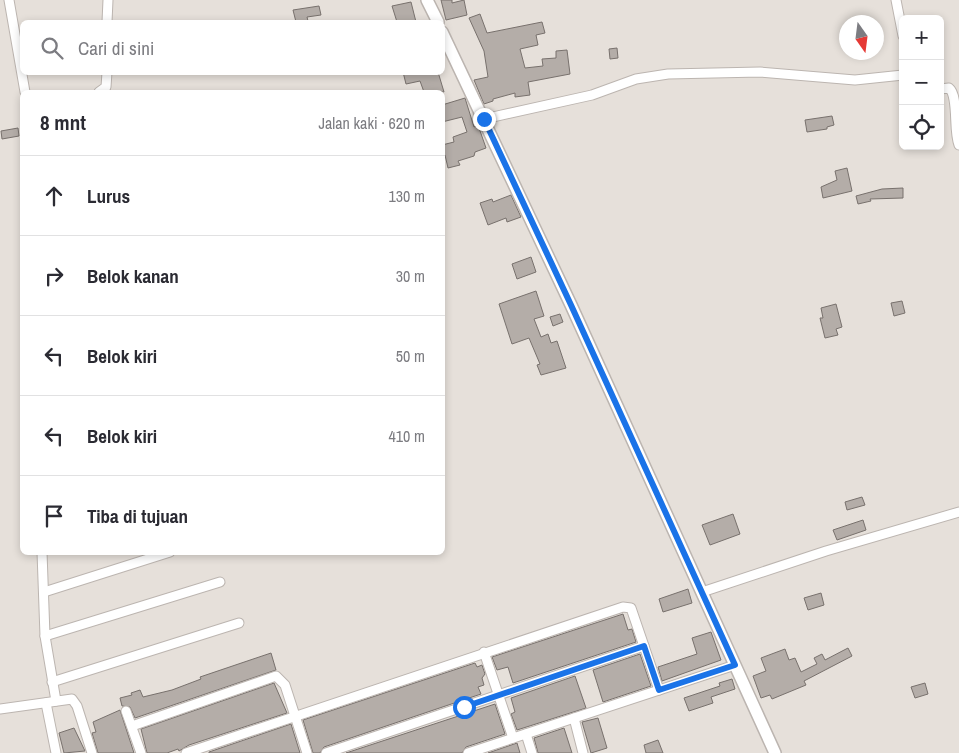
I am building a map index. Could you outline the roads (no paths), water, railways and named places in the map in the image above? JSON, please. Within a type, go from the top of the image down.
[{"type":"main road","points":[[427,0],[437,20]]},
{"type":"main road","points":[[445,38],[484,119],[775,753]]},
{"type":"street","points":[[9,0],[20,63]]},
{"type":"street","points":[[107,20],[108,0]]},
{"type":"street","points":[[896,0],[899,15]]},
{"type":"street","points":[[484,119],[592,95],[636,79],[668,74],[760,72],[855,80],[899,74]]},
{"type":"street","points":[[22,75],[25,90]]},
{"type":"street","points":[[101,90],[106,86],[107,75]]},
{"type":"street","points":[[944,88],[949,88],[954,94],[956,130],[959,145]]},
{"type":"street","points":[[702,592],[826,551],[959,512]]},
{"type":"street","points":[[42,555],[45,636],[52,682],[51,702],[56,753]]},
{"type":"street","points":[[44,592],[161,555]]},
{"type":"street","points":[[45,636],[220,582]]},
{"type":"street","points":[[186,753],[295,715],[623,607],[631,608],[659,690]]},
{"type":"street","points":[[52,682],[239,623]]},
{"type":"street","points":[[326,753],[644,646]]},
{"type":"street","points":[[484,652],[513,738]]},
{"type":"street","points":[[468,753],[735,665]]},
{"type":"street","points":[[132,726],[276,676],[285,685],[307,753]]},
{"type":"street","points":[[0,709],[67,699],[75,701],[92,753]]},
{"type":"street","points":[[126,711],[141,753]]},
{"type":"street","points":[[574,718],[583,753]]},
{"type":"street","points":[[526,734],[532,753]]}]
